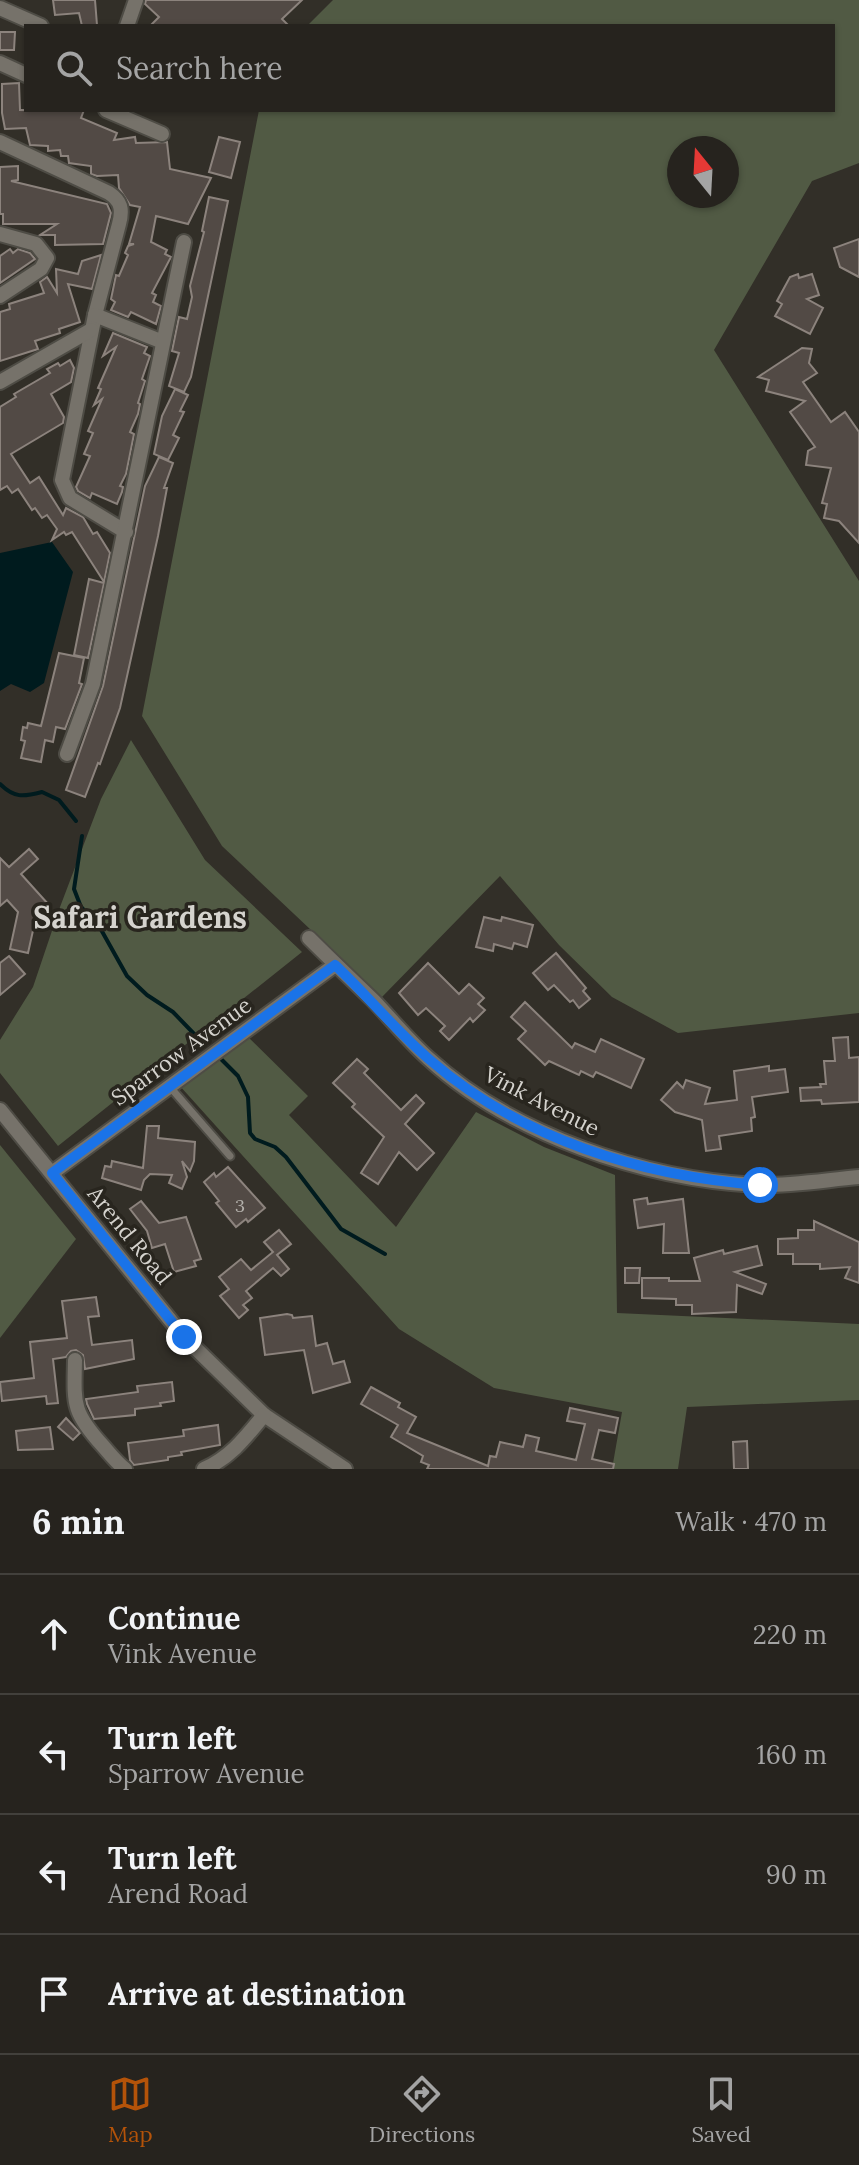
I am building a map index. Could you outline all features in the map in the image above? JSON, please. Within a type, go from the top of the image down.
[{"type":"street","points":[[128,24],[136,0]]},
{"type":"street","points":[[0,8],[36,24]]},
{"type":"street","points":[[0,63],[24,74]]},
{"type":"street","points":[[111,112],[162,134]]},
{"type":"street","points":[[0,142],[117,198],[121,206],[91,330],[62,480],[70,498],[126,532]]},
{"type":"street","points":[[0,234],[36,244],[47,258],[41,269],[0,296]]},
{"type":"street","points":[[67,754],[93,684],[184,242]]},
{"type":"street","points":[[95,315],[163,342]]},
{"type":"street","points":[[0,382],[91,330]]},
{"type":"street","name":"Vink Avenue","points":[[309,938],[427,1058],[453,1079],[570,1145],[634,1165],[724,1182],[760,1185],[859,1177]]},
{"type":"street","name":"Sparrow Avenue","points":[[52,1173],[335,965]]},
{"type":"street","name":"Arend Road","points":[[0,1110],[184,1337],[264,1415],[345,1469]]},
{"type":"street","points":[[75,1360],[74,1400],[77,1412],[86,1427],[125,1469]]},
{"type":"street","points":[[204,1469],[219,1463],[239,1445],[264,1415]]},
{"type":"lane","points":[[170,1087],[230,1156]]},
{"type":"green space","points":[[333,0],[859,0],[859,163],[812,181],[714,350],[859,581],[859,1013],[678,1033],[612,997],[559,945],[500,876],[382,997],[222,846],[142,716],[259,112],[835,112],[835,24],[309,24]]},
{"type":"green space","points":[[131,740],[205,860],[302,952],[58,1146],[0,1073],[0,1040],[33,987],[101,799]]},
{"type":"green space","points":[[245,1034],[308,1096],[289,1115],[396,1227],[476,1112],[544,1147],[615,1175],[617,1313],[859,1324],[859,1400],[687,1407],[678,1469],[612,1469],[622,1412],[494,1388],[399,1329],[179,1085]]},
{"type":"green space","points":[[0,1145],[76,1239],[0,1338]]},
{"type":"water","points":[[52,542],[73,572],[44,683],[30,692],[11,684],[0,691],[0,553]]},
{"type":"building","points":[[53,0],[95,0],[97,24],[82,24],[79,13],[55,15]]},
{"type":"building","points":[[146,0],[302,0],[282,19],[287,24],[152,24],[159,17],[145,4]]},
{"type":"building","points":[[0,32],[15,32],[14,50],[0,50]]},
{"type":"building","points":[[19,83],[20,110],[24,112],[83,112],[81,118],[117,133],[114,140],[135,137],[136,143],[167,142],[170,169],[211,178],[188,224],[156,216],[151,242],[167,250],[165,254],[171,257],[152,293],[156,295],[153,302],[161,306],[156,324],[131,312],[128,317],[111,310],[115,302],[111,299],[116,275],[119,276],[128,255],[125,253],[128,246],[134,244],[129,244],[140,207],[130,205],[119,188],[118,175],[91,174],[91,166],[69,163],[68,156],[61,156],[60,150],[48,151],[48,146],[30,145],[26,128],[5,129],[2,84]]},
{"type":"building","points":[[219,137],[240,142],[231,178],[209,172]]},
{"type":"building","points":[[18,166],[18,180],[11,181],[107,204],[111,213],[103,244],[55,245],[55,235],[40,235],[57,224],[3,224],[3,214],[0,214],[0,167]]},
{"type":"building","points":[[209,197],[228,201],[191,377],[184,392],[169,386],[179,353],[172,351],[179,317],[187,319],[192,297],[190,286],[204,232]]},
{"type":"building","points":[[859,239],[859,277],[840,267],[834,248]]},
{"type":"building","points":[[10,249],[13,253],[18,249],[30,253],[35,259],[0,283],[0,256]]},
{"type":"building","points":[[101,255],[92,289],[68,284],[80,322],[35,341],[38,349],[0,361],[0,312],[10,309],[9,304],[44,293],[40,282],[47,277],[57,293],[56,269],[78,274],[82,261]]},
{"type":"building","points":[[798,274],[799,278],[812,274],[819,295],[807,299],[823,308],[810,334],[775,316],[782,304],[777,301],[790,277]]},
{"type":"building","points":[[113,333],[147,347],[144,353],[150,356],[142,379],[145,381],[138,414],[130,432],[134,434],[117,504],[92,493],[90,498],[76,487],[90,456],[84,454],[93,433],[88,431],[102,399],[94,405],[101,389],[98,388],[116,347],[103,356]]},
{"type":"building","points":[[802,348],[812,349],[809,363],[817,373],[803,382],[831,422],[845,412],[859,432],[859,543],[839,521],[824,518],[827,504],[822,503],[831,468],[806,465],[808,451],[815,447],[790,412],[805,401],[766,391],[769,380],[758,377]]},
{"type":"building","points":[[70,360],[74,368],[71,382],[51,394],[64,417],[63,423],[11,454],[30,483],[39,477],[63,515],[66,508],[83,517],[93,534],[97,532],[110,553],[104,582],[72,532],[66,535],[64,532],[52,540],[57,529],[47,515],[42,518],[35,508],[32,510],[18,489],[12,493],[7,486],[0,490],[0,407],[16,397],[14,394],[50,373],[47,369]]},
{"type":"building","points":[[175,389],[188,395],[173,435],[179,438],[168,460],[154,454],[162,416]]},
{"type":"building","points":[[159,457],[173,463],[164,488],[167,488],[158,536],[120,708],[85,797],[66,790],[103,686],[145,486]]},
{"type":"building","points":[[89,579],[104,583],[88,658],[74,655]]},
{"type":"building","points":[[59,653],[84,658],[79,683],[82,684],[65,729],[56,727],[53,742],[45,740],[41,762],[21,758],[25,741],[21,740],[23,727],[27,728],[28,723],[41,726]]},
{"type":"building","points":[[29,849],[38,859],[21,874],[49,905],[36,917],[28,953],[10,949],[18,912],[7,900],[0,906],[0,858],[9,867]]},
{"type":"building","points":[[484,917],[501,921],[502,917],[533,925],[527,947],[514,943],[512,949],[494,944],[493,951],[476,947]]},
{"type":"building","points":[[556,953],[586,988],[583,991],[590,999],[579,1008],[554,985],[548,990],[533,973]]},
{"type":"building","points":[[9,956],[25,974],[0,995],[0,963]]},
{"type":"building","points":[[428,963],[459,994],[469,984],[484,998],[478,1004],[485,1010],[473,1022],[470,1018],[449,1040],[440,1031],[445,1026],[426,1008],[418,1015],[399,993]]},
{"type":"building","points":[[525,1002],[572,1048],[575,1043],[595,1052],[601,1039],[644,1059],[631,1088],[596,1072],[593,1077],[581,1071],[579,1075],[549,1061],[545,1065],[518,1039],[526,1031],[511,1017]]},
{"type":"building","points":[[848,1037],[849,1058],[859,1057],[859,1102],[822,1104],[821,1100],[801,1101],[800,1088],[826,1084],[824,1061],[835,1061],[833,1038]]},
{"type":"building","points":[[357,1059],[368,1069],[364,1073],[401,1110],[416,1095],[424,1103],[405,1124],[434,1153],[417,1170],[399,1152],[378,1184],[361,1173],[384,1137],[352,1107],[355,1104],[333,1083]]},
{"type":"building","points":[[769,1066],[769,1071],[785,1069],[788,1092],[752,1097],[755,1117],[751,1118],[752,1131],[719,1136],[721,1149],[706,1151],[702,1120],[675,1112],[661,1100],[677,1082],[683,1088],[686,1080],[710,1088],[705,1104],[737,1100],[734,1071]]},
{"type":"building","points":[[147,1126],[159,1126],[158,1138],[195,1142],[190,1171],[182,1161],[187,1177],[182,1189],[169,1183],[172,1175],[150,1174],[141,1190],[102,1178],[105,1166],[111,1167],[112,1161],[143,1168]]},
{"type":"building","points":[[228,1167],[265,1208],[236,1227],[204,1182]]},
{"type":"building","points":[[647,1198],[648,1204],[683,1199],[689,1253],[663,1253],[664,1224],[638,1228],[634,1200]]},
{"type":"building","points":[[141,1201],[159,1223],[186,1217],[201,1259],[194,1261],[196,1266],[174,1272],[165,1244],[152,1248],[147,1231],[130,1209]]},
{"type":"building","points":[[814,1221],[859,1242],[859,1283],[845,1278],[850,1267],[820,1269],[820,1264],[793,1264],[793,1254],[778,1254],[778,1239],[798,1238],[798,1230],[814,1230]]},
{"type":"building","points":[[279,1230],[291,1244],[277,1255],[289,1269],[281,1276],[273,1268],[246,1291],[252,1298],[243,1305],[248,1310],[239,1318],[220,1296],[229,1289],[219,1277],[241,1259],[251,1270],[273,1252],[264,1242]]},
{"type":"building","points":[[757,1246],[762,1265],[735,1272],[766,1284],[762,1294],[737,1285],[736,1312],[692,1314],[692,1305],[676,1305],[676,1299],[642,1298],[642,1278],[700,1281],[694,1258],[723,1250],[724,1254]]},
{"type":"building","points":[[625,1268],[640,1268],[639,1283],[625,1283]]},
{"type":"building","points":[[96,1297],[99,1316],[88,1317],[92,1345],[132,1340],[134,1359],[85,1369],[83,1355],[76,1350],[71,1351],[66,1357],[53,1359],[58,1403],[47,1404],[46,1396],[2,1401],[0,1382],[34,1378],[30,1342],[67,1338],[62,1301]]},
{"type":"building","points":[[287,1314],[293,1318],[312,1316],[316,1346],[327,1343],[333,1364],[344,1361],[350,1382],[313,1393],[304,1350],[265,1355],[260,1318]]},
{"type":"building","points":[[172,1382],[174,1401],[135,1409],[135,1415],[94,1419],[87,1404],[86,1399],[138,1392],[137,1386]]},
{"type":"building","points":[[371,1387],[400,1403],[398,1407],[416,1417],[407,1433],[488,1466],[490,1456],[496,1457],[500,1442],[523,1447],[526,1435],[539,1438],[536,1451],[576,1460],[585,1424],[567,1421],[570,1408],[618,1418],[615,1433],[599,1430],[592,1459],[614,1464],[613,1469],[427,1469],[429,1465],[421,1462],[423,1456],[391,1437],[398,1425],[361,1404]]},
{"type":"building","points":[[66,1418],[80,1433],[73,1440],[58,1427]]},
{"type":"building","points":[[218,1425],[220,1445],[181,1452],[182,1455],[168,1457],[168,1460],[134,1465],[130,1460],[128,1443],[184,1436],[183,1430]]},
{"type":"building","points":[[50,1427],[53,1449],[18,1450],[16,1431]]},
{"type":"building","points":[[747,1441],[748,1469],[734,1469],[733,1442]]},
{"type":"waterway","points":[[0,784],[14,794],[42,792],[59,800],[76,821]]},
{"type":"waterway","points":[[82,836],[74,889],[81,907],[99,926],[127,976],[147,995],[173,1012],[200,1040]]},
{"type":"waterway","points":[[218,1056],[238,1076],[248,1097],[250,1133],[255,1139],[275,1147],[286,1157],[341,1229],[385,1254]]},
{"type":"district","name":"Safari Gardens","points":[[140,917]]},
{"type":"route","points":[[184,1337],[52,1173],[335,965],[427,1058],[453,1079],[570,1145],[601,1156],[687,1177],[760,1185]]}]
